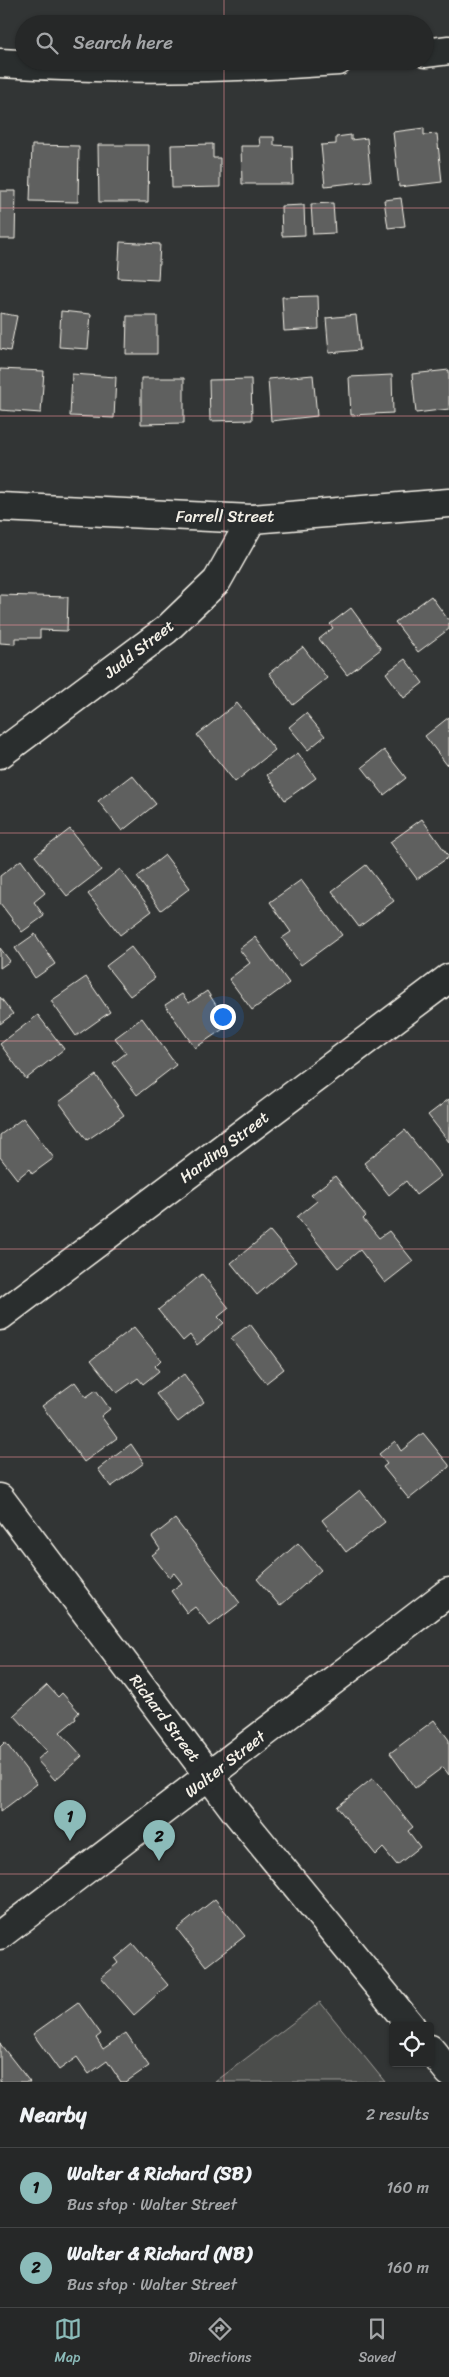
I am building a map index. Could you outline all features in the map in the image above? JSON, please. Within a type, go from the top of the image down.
[{"type":"street","points":[[434,52],[449,50]]},
{"type":"street","points":[[0,63],[15,64]]},
{"type":"street","name":"Farrell Street","points":[[0,506],[252,519],[449,503]]},
{"type":"street","name":"Judd Street","points":[[0,754],[166,630],[217,581],[252,519]]},
{"type":"street","name":"Harding Street","points":[[0,1316],[449,978]]},
{"type":"street","name":"Richard Street","points":[[0,1498],[208,1775],[408,2022]]},
{"type":"street","name":"Walter Street","points":[[0,1935],[449,1592]]},
{"type":"street","points":[[434,2054],[449,2072]]},
{"type":"shaded area","points":[[320,2002],[385,2082],[215,2082]]},
{"type":"building","points":[[424,128],[424,135],[437,134],[442,182],[399,187],[393,132]]},
{"type":"building","points":[[351,135],[351,140],[367,138],[371,181],[325,186],[321,145],[336,144],[336,137]]},
{"type":"building","points":[[259,137],[274,137],[274,145],[292,146],[293,184],[242,184],[241,146],[260,146]]},
{"type":"building","points":[[213,144],[213,158],[220,158],[220,187],[172,188],[171,145]]},
{"type":"building","points":[[32,145],[79,146],[78,202],[30,201]]},
{"type":"building","points":[[98,145],[149,145],[148,202],[99,202]]},
{"type":"building","points":[[0,191],[16,191],[15,239],[0,239]]},
{"type":"building","points":[[401,198],[405,226],[388,228],[384,200]]},
{"type":"building","points":[[333,203],[335,233],[313,234],[311,204]]},
{"type":"building","points":[[304,205],[305,235],[282,236],[281,206]]},
{"type":"building","points":[[120,242],[160,244],[158,280],[118,278]]},
{"type":"building","points":[[318,296],[319,329],[284,331],[282,297]]},
{"type":"building","points":[[61,311],[91,314],[88,349],[59,347]]},
{"type":"building","points":[[0,313],[17,316],[10,351],[0,349]]},
{"type":"building","points":[[356,315],[360,350],[329,353],[326,318]]},
{"type":"building","points":[[127,316],[157,316],[157,354],[126,354]]},
{"type":"building","points":[[0,369],[44,371],[41,413],[0,410]]},
{"type":"building","points":[[449,370],[449,409],[416,413],[412,374]]},
{"type":"building","points":[[72,374],[116,377],[114,418],[70,416]]},
{"type":"building","points":[[313,375],[317,416],[271,421],[268,379]]},
{"type":"building","points":[[392,375],[393,413],[351,415],[349,377]]},
{"type":"building","points":[[141,378],[184,378],[184,423],[141,424]]},
{"type":"building","points":[[251,379],[252,420],[210,421],[209,380]]},
{"type":"building","points":[[0,595],[68,597],[67,631],[40,630],[40,638],[15,638],[15,644],[0,643]]},
{"type":"building","points":[[431,596],[449,621],[449,629],[418,652],[395,622]]},
{"type":"building","points":[[351,608],[381,649],[347,675],[319,639],[333,628],[330,624]]},
{"type":"building","points":[[303,647],[327,678],[293,705],[269,673]]},
{"type":"building","points":[[405,659],[423,683],[404,698],[386,673]]},
{"type":"building","points":[[237,703],[275,750],[235,782],[197,735]]},
{"type":"building","points":[[306,713],[325,736],[308,750],[289,727]]},
{"type":"building","points":[[449,717],[449,763],[447,765],[425,736]]},
{"type":"building","points":[[384,750],[406,778],[384,795],[362,767]]},
{"type":"building","points":[[298,753],[316,778],[285,800],[267,775]]},
{"type":"building","points":[[132,775],[156,804],[122,831],[98,801]]},
{"type":"building","points":[[422,819],[449,857],[417,879],[390,842]]},
{"type":"building","points":[[70,829],[101,870],[67,896],[35,856]]},
{"type":"building","points":[[165,855],[190,888],[161,910],[137,877]]},
{"type":"building","points":[[21,860],[45,893],[34,902],[44,916],[22,932],[0,903],[0,876]]},
{"type":"building","points":[[366,865],[394,901],[359,927],[332,891]]},
{"type":"building","points":[[120,869],[152,911],[120,935],[88,894]]},
{"type":"building","points":[[301,880],[342,935],[301,965],[282,938],[291,932],[270,902]]},
{"type":"building","points":[[35,934],[55,964],[35,978],[15,948]]},
{"type":"building","points":[[255,937],[289,983],[252,1010],[229,979],[250,963],[239,949]]},
{"type":"building","points":[[131,947],[155,978],[130,996],[106,966]]},
{"type":"building","points":[[0,948],[10,961],[0,968]]},
{"type":"building","points":[[86,977],[110,1012],[76,1036],[51,1001]]},
{"type":"building","points":[[207,991],[229,1025],[195,1048],[165,1005],[182,994],[189,1003]]},
{"type":"building","points":[[0,997],[13,1014],[0,1024]]},
{"type":"building","points":[[38,1015],[64,1049],[26,1079],[0,1044]]},
{"type":"building","points":[[142,1018],[176,1065],[137,1095],[113,1063],[126,1053],[115,1038]]},
{"type":"building","points":[[96,1075],[124,1115],[87,1140],[59,1102]]},
{"type":"building","points":[[449,1099],[449,1142],[428,1115]]},
{"type":"building","points":[[23,1118],[54,1158],[32,1174],[29,1169],[17,1179],[0,1157],[0,1135]]},
{"type":"building","points":[[405,1130],[441,1176],[416,1195],[406,1181],[389,1195],[364,1163]]},
{"type":"building","points":[[335,1176],[366,1216],[363,1219],[379,1238],[389,1231],[413,1261],[385,1283],[360,1250],[338,1268],[297,1217],[317,1201],[311,1195]]},
{"type":"building","points":[[270,1231],[296,1262],[257,1295],[231,1263]]},
{"type":"building","points":[[202,1274],[229,1308],[218,1317],[224,1323],[197,1345],[190,1335],[183,1341],[158,1310]]},
{"type":"building","points":[[250,1324],[284,1369],[266,1383],[231,1338]]},
{"type":"building","points":[[134,1327],[161,1360],[155,1366],[159,1371],[143,1384],[138,1378],[117,1393],[91,1360]]},
{"type":"building","points":[[184,1374],[204,1402],[178,1422],[156,1394]]},
{"type":"building","points":[[75,1382],[86,1397],[96,1390],[110,1409],[101,1416],[117,1438],[84,1462],[42,1406]]},
{"type":"building","points":[[423,1433],[449,1467],[409,1499],[383,1467],[387,1464],[379,1454],[395,1441],[401,1451]]},
{"type":"building","points":[[131,1444],[144,1463],[111,1487],[98,1469]]},
{"type":"building","points":[[360,1490],[385,1522],[346,1552],[322,1520]]},
{"type":"building","points":[[175,1519],[240,1603],[210,1626],[195,1607],[187,1613],[171,1591],[182,1583],[174,1573],[169,1577],[152,1555],[160,1549],[152,1537]]},
{"type":"building","points":[[298,1543],[321,1570],[280,1606],[257,1579]]},
{"type":"building","points":[[47,1685],[58,1697],[62,1693],[79,1712],[75,1717],[76,1719],[60,1732],[82,1756],[55,1780],[37,1760],[47,1751],[14,1715]]},
{"type":"building","points":[[434,1720],[449,1740],[449,1775],[443,1767],[415,1788],[390,1753]]},
{"type":"building","points":[[5,1742],[37,1784],[0,1812],[0,1747]]},
{"type":"building","points":[[373,1778],[413,1827],[408,1831],[420,1847],[397,1865],[383,1848],[376,1855],[337,1807]]},
{"type":"building","points":[[215,1899],[245,1936],[206,1966],[177,1929]]},
{"type":"building","points":[[133,1944],[168,1985],[134,2015],[101,1977],[118,1963],[115,1959]]},
{"type":"building","points":[[78,2002],[101,2034],[96,2038],[103,2049],[126,2033],[149,2066],[126,2082],[121,2082],[107,2061],[89,2074],[77,2057],[59,2070],[33,2034]]},
{"type":"building","points":[[0,2043],[1,2045],[30,2082],[0,2082]]},
{"type":"place","name":"Walter & Richard (SB)","points":[[70,1841]]},
{"type":"place","name":"Walter & Richard (NB)","points":[[159,1861]]}]
